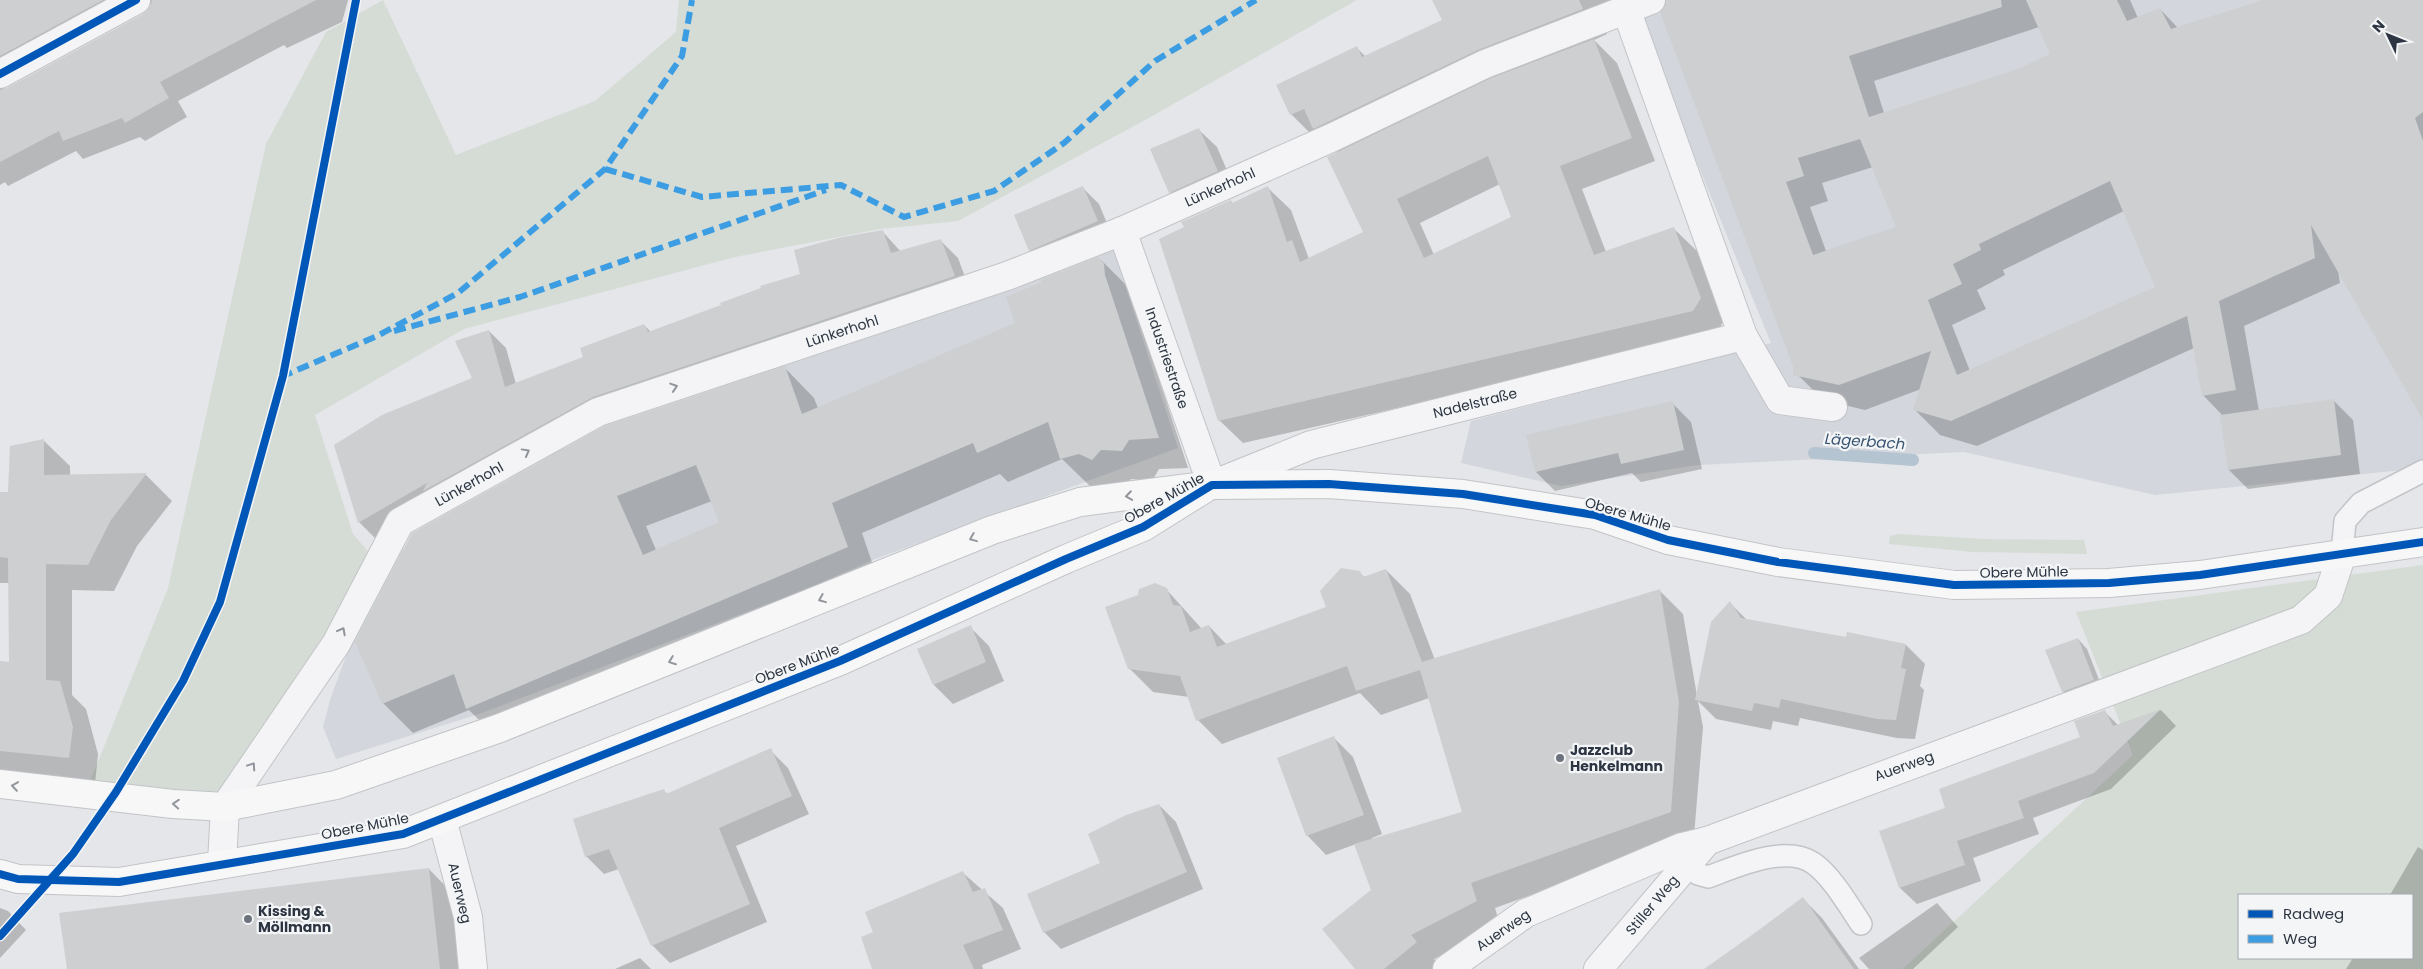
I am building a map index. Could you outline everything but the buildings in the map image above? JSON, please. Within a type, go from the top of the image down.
[{"type":"main road","name":"Obere Mühle","points":[[0,874],[18,879],[119,882],[222,863],[403,834],[840,661],[1066,559],[1143,527],[1212,484]]},
{"type":"main road","name":"Obere Mühle","points":[[0,784],[173,804],[225,806],[336,785],[500,728],[992,530],[1080,502],[1212,484],[1329,484],[1463,494],[1595,515],[1668,540],[1778,562],[1954,585],[2109,583],[2200,575],[2423,542]]},
{"type":"street","points":[[0,74],[136,0]]},
{"type":"street","name":"Lünkerhohl","points":[[225,806],[336,644],[400,522],[598,412],[1007,276],[1122,231],[1331,138],[1484,64],[1651,0]]},
{"type":"street","points":[[1626,8],[1743,336],[1780,400],[1833,406]]},
{"type":"street","name":"Industriestraße","points":[[1122,231],[1212,484]]},
{"type":"street","name":"Nadelstraße","points":[[1212,484],[1311,445],[1743,336]]},
{"type":"street","name":"Auerweg","points":[[1447,969],[1526,913],[1682,847],[1707,841],[2301,620],[2328,596],[2342,554]]},
{"type":"street","points":[[222,863],[225,806]]},
{"type":"street","name":"Auerweg","points":[[442,819],[468,918],[473,969]]},
{"type":"street","name":"Stiller Weg","points":[[1598,969],[1707,841]]},
{"type":"lane","points":[[2342,554],[2345,521],[2361,503],[2423,471]]},
{"type":"lane","points":[[1687,864],[1698,874],[1708,878],[1771,856],[1803,858],[1816,865],[1861,924]]},
{"type":"shaded area","points":[[383,0],[456,155],[595,101],[676,32],[679,0],[1357,0],[1147,119],[958,221],[880,229],[735,257],[464,329],[315,415],[353,534],[372,556],[327,640],[228,791],[187,792],[89,784],[168,588],[266,144],[326,32]]},
{"type":"shaded area","points":[[1668,0],[2423,0],[2423,468],[2155,495],[1964,452],[1698,465],[1561,486],[1461,463],[1471,421],[1771,343],[1635,11]]},
{"type":"shaded area","points":[[1113,248],[1178,448],[875,559],[804,590],[482,713],[336,759],[323,727],[330,700],[353,637],[391,557],[409,545],[559,450],[783,362]]},
{"type":"shaded area","points":[[1898,534],[1984,539],[2084,540],[2087,554],[1973,552],[1889,544],[1890,536]]},
{"type":"shaded area","points":[[2423,565],[2423,969],[1903,969],[2133,755],[2076,612]]},
{"type":"waterway","name":"Lägerbach","points":[[1814,453],[1913,460]]},
{"type":"marked path","points":[[282,378],[377,336],[458,293],[605,169],[682,56],[692,0]]},
{"type":"marked path","points":[[605,169],[702,197],[841,185],[904,217],[994,191],[1064,143],[1155,61],[1256,0]]},
{"type":"marked path","points":[[394,331],[520,297],[826,190]]},
{"type":"cycle path","points":[[0,74],[136,0]]},
{"type":"cycle path","points":[[0,936],[73,854],[116,792],[183,681],[220,602],[283,376],[356,0]]},
{"type":"cycle path","points":[[0,874],[18,879],[119,882],[403,834],[840,661],[1066,559],[1143,527],[1212,485],[1329,484],[1463,494],[1595,515],[1668,540],[1778,562],[1954,585],[2109,583],[2200,575],[2423,542]]},
{"type":"place","name":"Jazzclub Henkelmann","points":[[1560,758]]},
{"type":"place","name":"Kissing & Möllmann","points":[[248,919]]}]
